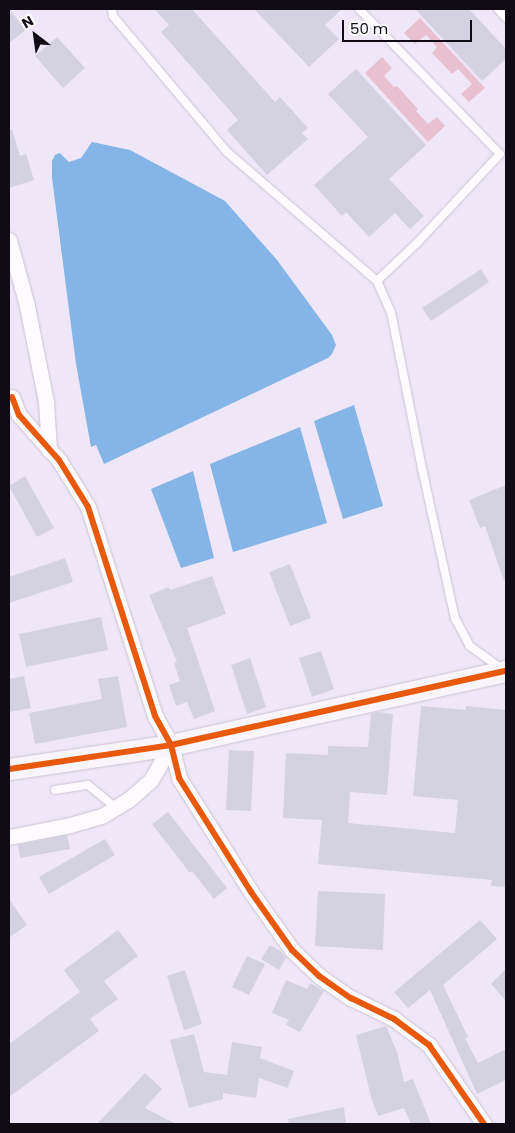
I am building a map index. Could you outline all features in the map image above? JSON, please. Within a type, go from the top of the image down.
[{"type":"street","points":[[9,240],[27,306],[46,402],[49,450]]},
{"type":"street","points":[[10,391],[20,415],[59,460],[88,507],[154,716],[171,744],[179,778],[251,892],[292,950],[319,976],[351,998],[394,1019],[429,1045],[484,1124]]},
{"type":"street","points":[[9,769],[171,744],[505,671]]},
{"type":"street","points":[[9,837],[70,825],[102,816],[150,780],[171,744]]},
{"type":"lane","points":[[112,9],[113,16],[227,152],[377,281],[391,312],[425,483],[455,618],[470,646],[505,671]]},
{"type":"lane","points":[[359,9],[500,154],[417,243],[377,281]]},
{"type":"lane","points":[[498,9],[506,18]]},
{"type":"lane","points":[[55,790],[88,785],[115,808]]},
{"type":"shaded area","points":[[420,18],[485,88],[469,102],[461,94],[472,84],[458,69],[452,74],[432,53],[437,47],[426,35],[415,44],[404,33]]},
{"type":"shaded area","points":[[382,57],[392,68],[384,76],[394,87],[397,86],[418,109],[416,111],[428,124],[437,117],[445,126],[428,142],[365,73]]},
{"type":"water","points":[[92,142],[130,150],[225,201],[277,260],[332,335],[336,345],[328,358],[104,464],[96,445],[91,447],[76,364],[52,178],[52,161],[55,155],[60,153],[69,162],[81,158]]},
{"type":"water","points":[[354,405],[383,506],[343,519],[314,421]]},
{"type":"water","points":[[300,427],[327,523],[233,552],[210,464]]},
{"type":"water","points":[[193,471],[214,558],[181,568],[151,489]]},
{"type":"building","points":[[9,9],[26,30],[9,43]]},
{"type":"building","points":[[154,9],[192,9],[275,102],[280,97],[308,128],[302,133],[308,139],[267,175],[227,130],[238,120],[161,32],[169,25]]},
{"type":"building","points":[[254,9],[342,9],[325,25],[339,39],[309,67]]},
{"type":"building","points":[[415,9],[469,9],[506,49],[506,59],[482,81]]},
{"type":"building","points":[[57,37],[85,68],[63,88],[35,56]]},
{"type":"building","points":[[356,69],[426,145],[389,179],[424,216],[410,229],[395,213],[369,237],[346,212],[342,216],[314,185],[368,137],[328,94]]},
{"type":"building","points":[[12,129],[20,156],[26,154],[34,180],[9,188],[9,130]]},
{"type":"building","points":[[481,269],[489,282],[431,321],[422,308]]},
{"type":"building","points":[[25,476],[54,528],[37,537],[9,486]]},
{"type":"building","points":[[506,485],[506,580],[504,581],[485,526],[480,528],[469,500]]},
{"type":"building","points":[[65,558],[73,582],[9,603],[9,577]]},
{"type":"building","points":[[290,564],[311,618],[290,626],[269,572]]},
{"type":"building","points":[[212,576],[226,614],[187,628],[215,711],[194,719],[187,702],[176,706],[169,685],[180,681],[174,663],[177,662],[149,595],[169,587],[170,590]]},
{"type":"building","points":[[101,617],[108,650],[26,667],[19,634]]},
{"type":"building","points":[[321,651],[334,689],[312,697],[299,658]]},
{"type":"building","points":[[250,658],[266,707],[247,714],[231,665]]},
{"type":"building","points":[[24,676],[31,708],[9,712],[9,679]]},
{"type":"building","points":[[118,676],[127,727],[35,744],[29,713],[102,699],[98,679]]},
{"type":"building","points":[[421,706],[466,710],[466,706],[506,710],[506,887],[491,886],[492,880],[318,864],[322,820],[283,818],[286,753],[328,755],[328,746],[368,747],[371,714],[378,712],[393,714],[387,795],[350,792],[348,823],[455,833],[458,800],[413,796]]},
{"type":"building","points":[[229,750],[254,751],[251,811],[226,810]]},
{"type":"building","points":[[168,812],[227,888],[214,899],[192,871],[190,873],[152,824]]},
{"type":"building","points":[[67,835],[70,849],[20,858],[18,845]]},
{"type":"building","points":[[105,839],[115,855],[49,894],[39,877]]},
{"type":"building","points":[[318,891],[385,894],[383,950],[315,946]]},
{"type":"building","points":[[9,899],[27,925],[9,938]]},
{"type":"building","points":[[480,920],[497,939],[443,985],[468,1037],[465,1038],[478,1063],[506,1049],[506,1080],[477,1094],[430,990],[408,1008],[394,992]]},
{"type":"building","points":[[118,930],[138,956],[104,981],[118,999],[90,1019],[99,1031],[9,1097],[9,1044],[80,992],[64,970]]},
{"type":"building","points":[[270,945],[281,951],[286,958],[279,970],[261,959]]},
{"type":"building","points":[[247,956],[265,964],[249,995],[232,987]]},
{"type":"building","points":[[506,969],[506,1001],[491,984]]},
{"type":"building","points":[[185,970],[202,1024],[184,1030],[167,976]]},
{"type":"building","points":[[286,980],[307,989],[310,983],[324,991],[300,1032],[286,1025],[289,1020],[272,1013]]},
{"type":"building","points":[[386,1026],[397,1052],[404,1082],[413,1079],[431,1124],[411,1124],[404,1108],[378,1116],[371,1097],[356,1035]]},
{"type":"building","points":[[194,1034],[204,1072],[227,1075],[232,1042],[262,1047],[260,1058],[294,1071],[288,1088],[259,1078],[256,1098],[223,1093],[223,1099],[189,1108],[170,1040]]},
{"type":"building","points":[[145,1073],[162,1089],[145,1108],[176,1124],[97,1124]]},
{"type":"building","points":[[344,1107],[346,1124],[289,1124],[288,1119]]},
{"type":"cycle path","points":[[12,397],[19,415],[59,460],[88,507],[155,716],[171,745],[179,778],[251,892],[292,950],[319,976],[351,998],[394,1019],[429,1045],[484,1124]]},
{"type":"cycle path","points":[[9,769],[171,745],[506,671]]}]
